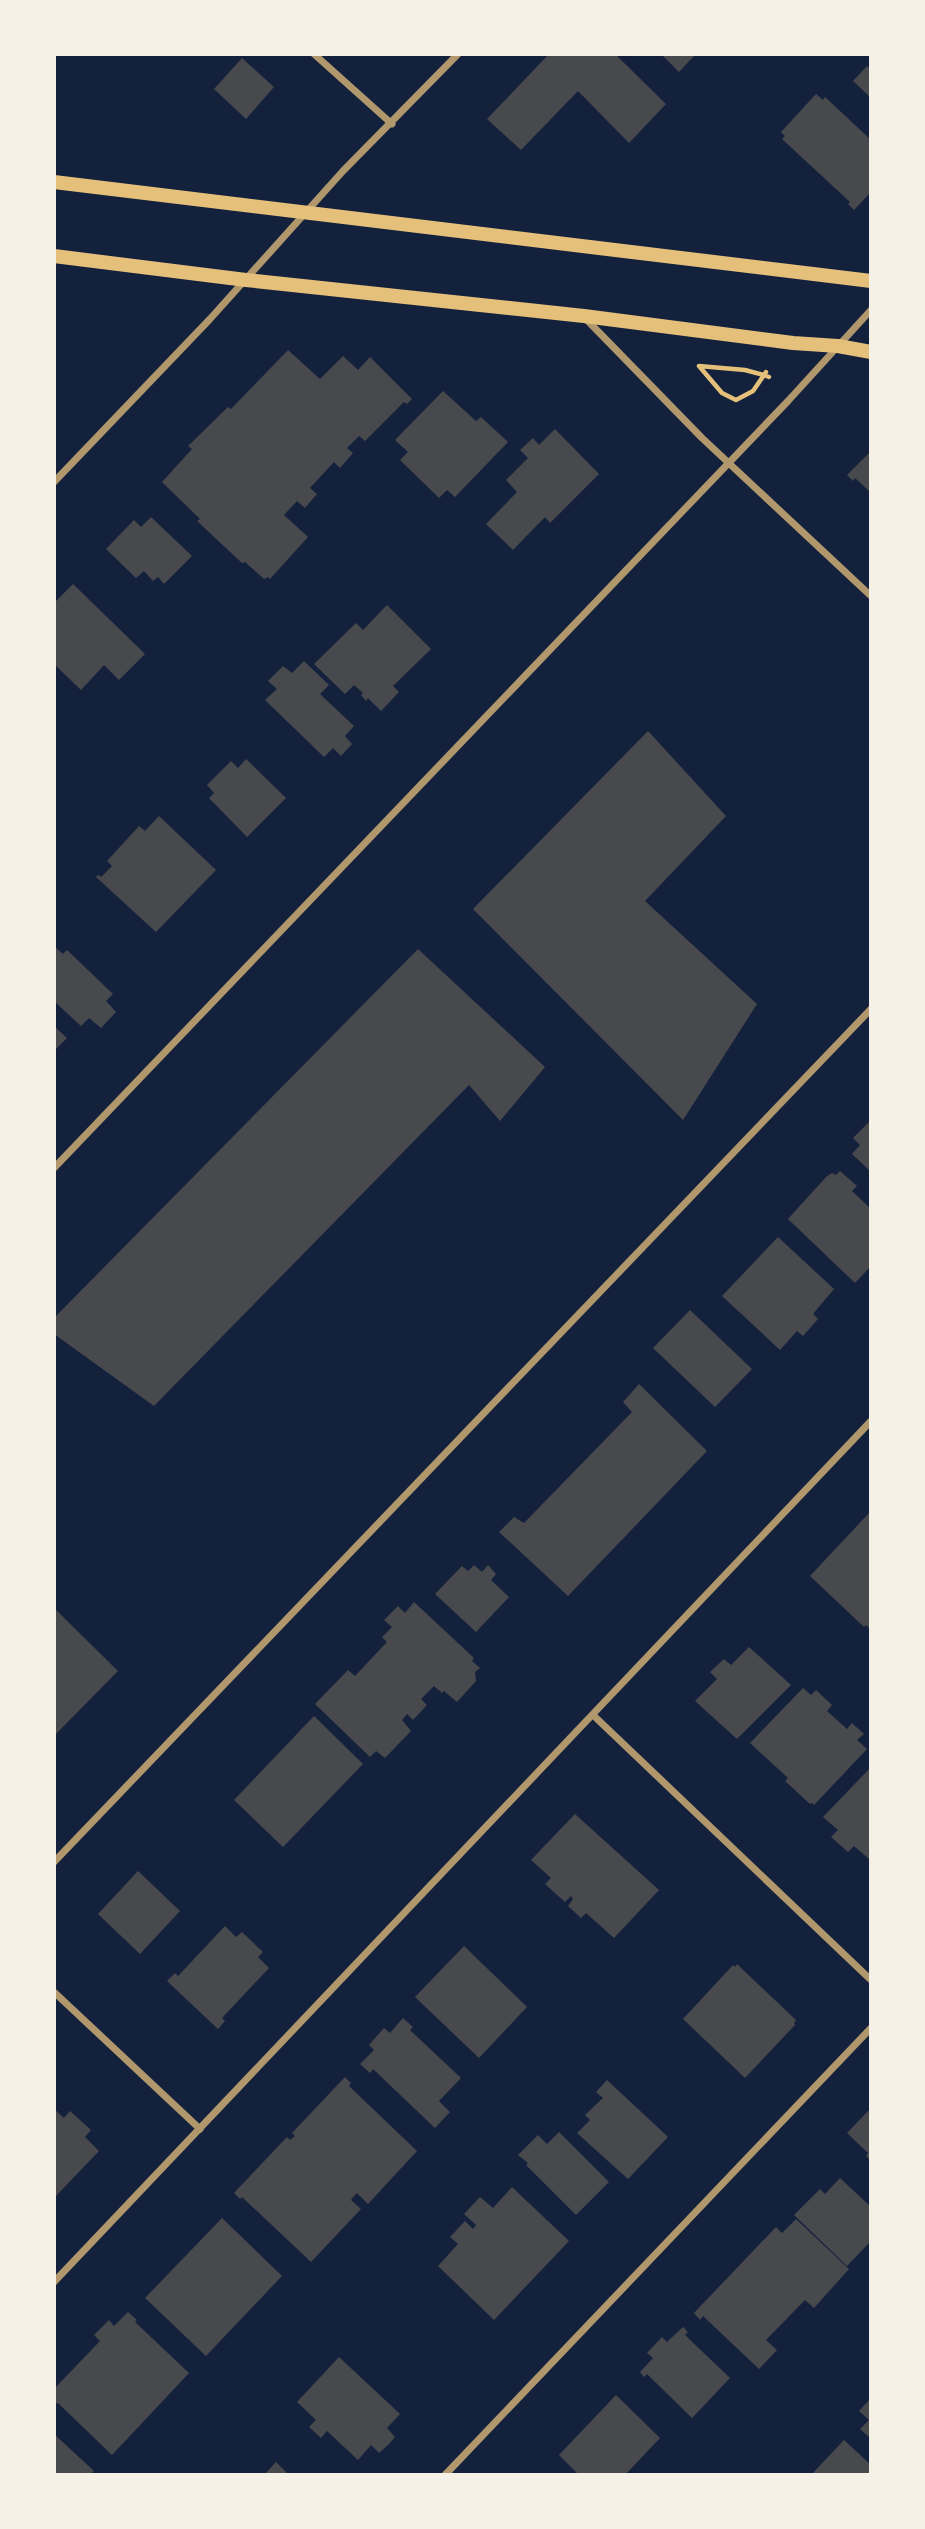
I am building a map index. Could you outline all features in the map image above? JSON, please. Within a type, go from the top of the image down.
[{"type":"main road","points":[[54,182],[871,281]]},
{"type":"main road","points":[[54,256],[246,280],[584,316],[871,352]]},
{"type":"street","points":[[314,54],[392,124]]},
{"type":"street","points":[[54,482],[246,280],[306,211],[458,54]]},
{"type":"street","points":[[54,1168],[788,401],[871,310]]},
{"type":"street","points":[[584,316],[728,463],[871,596]]},
{"type":"street","points":[[54,1862],[871,1009]]},
{"type":"street","points":[[54,2282],[871,1422]]},
{"type":"street","points":[[593,1715],[871,1980]]},
{"type":"street","points":[[54,1992],[200,2129]]},
{"type":"street","points":[[445,2475],[871,2028]]},
{"type":"path","points":[[699,366],[746,370],[766,375],[753,391],[736,400],[722,393],[699,366]]},
{"type":"building","points":[[549,54],[615,54],[666,104],[629,143],[578,91],[521,150],[487,119]]},
{"type":"building","points":[[661,54],[696,54],[679,72]]},
{"type":"building","points":[[242,58],[274,87],[246,119],[214,89]]},
{"type":"building","points":[[867,66],[871,70],[871,98],[853,81]]},
{"type":"building","points":[[816,94],[823,100],[825,97],[871,140],[871,192],[854,210],[848,204],[850,202],[782,139],[785,136],[781,132]]},
{"type":"building","points":[[288,350],[320,379],[343,356],[358,370],[370,357],[412,399],[407,404],[404,402],[365,441],[359,436],[347,448],[353,453],[340,468],[334,462],[310,488],[317,494],[305,508],[297,501],[284,515],[308,537],[270,579],[264,579],[245,562],[242,563],[197,521],[200,519],[162,482],[192,449],[188,446],[228,407],[231,409]]},
{"type":"building","points":[[443,391],[476,421],[481,417],[508,442],[455,497],[447,490],[439,498],[400,460],[408,452],[395,440]]},
{"type":"building","points":[[555,429],[599,474],[550,523],[545,517],[513,550],[486,524],[517,492],[506,480],[528,458],[520,450],[533,438],[539,445]]},
{"type":"building","points":[[871,451],[871,493],[855,478],[853,481],[847,475]]},
{"type":"building","points":[[151,517],[192,556],[164,584],[158,577],[153,581],[144,571],[136,578],[106,549],[134,520],[141,527]]},
{"type":"building","points":[[73,584],[145,654],[119,680],[104,665],[81,690],[54,664],[54,603]]},
{"type":"building","points":[[387,605],[431,649],[393,686],[399,692],[381,711],[368,698],[366,701],[361,695],[363,693],[354,685],[345,694],[314,664],[356,623],[363,630]]},
{"type":"building","points":[[304,661],[329,685],[320,694],[354,726],[345,736],[352,744],[341,756],[333,748],[324,757],[265,700],[277,689],[268,681],[283,666],[292,673]]},
{"type":"building","points":[[648,731],[726,816],[645,901],[757,1004],[683,1120],[473,909]]},
{"type":"building","points":[[246,759],[286,798],[247,837],[209,798],[214,793],[207,785],[231,761],[238,768]]},
{"type":"building","points":[[159,816],[216,870],[156,932],[96,877],[101,877],[112,866],[107,861],[139,826],[145,831]]},
{"type":"building","points":[[54,946],[63,954],[67,950],[113,994],[106,1001],[116,1012],[101,1028],[89,1018],[81,1026],[54,1001]]},
{"type":"building","points":[[418,949],[545,1067],[500,1121],[469,1085],[154,1406],[54,1334],[54,1318]]},
{"type":"building","points":[[54,1026],[67,1038],[54,1051]]},
{"type":"building","points":[[871,1120],[871,1172],[852,1154],[860,1145],[853,1138]]},
{"type":"building","points":[[840,1171],[857,1186],[852,1191],[871,1209],[871,1266],[855,1283],[788,1219],[826,1177],[832,1173],[836,1175]]},
{"type":"building","points":[[778,1237],[834,1289],[813,1314],[818,1319],[803,1336],[797,1331],[780,1350],[722,1296]]},
{"type":"building","points":[[690,1310],[752,1369],[715,1407],[653,1348]]},
{"type":"building","points":[[639,1384],[707,1451],[568,1596],[499,1532],[514,1517],[524,1523],[632,1412],[623,1402]]},
{"type":"building","points":[[871,1511],[871,1630],[866,1625],[864,1627],[810,1576]]},
{"type":"building","points":[[474,1565],[482,1572],[488,1565],[496,1574],[491,1580],[509,1597],[476,1632],[435,1594],[462,1566],[468,1571]]},
{"type":"building","points":[[414,1602],[474,1658],[472,1661],[480,1668],[475,1672],[476,1681],[457,1702],[434,1686],[421,1699],[427,1705],[413,1720],[407,1714],[402,1720],[411,1731],[385,1758],[376,1751],[370,1757],[315,1704],[348,1670],[355,1676],[387,1642],[382,1637],[392,1627],[384,1620],[398,1606],[405,1613]]},
{"type":"building","points":[[54,1608],[118,1671],[54,1736]]},
{"type":"building","points":[[749,1647],[791,1685],[737,1739],[695,1701],[717,1679],[710,1672],[724,1659],[731,1665]]},
{"type":"building","points":[[803,1688],[811,1695],[816,1690],[832,1705],[827,1711],[847,1729],[852,1723],[864,1734],[857,1740],[867,1749],[814,1805],[785,1781],[788,1778],[750,1743]]},
{"type":"building","points":[[314,1716],[363,1764],[283,1847],[234,1800]]},
{"type":"building","points":[[871,1767],[869,1859],[854,1846],[848,1852],[831,1837],[838,1830],[823,1817]]},
{"type":"building","points":[[575,1814],[659,1890],[614,1938],[586,1913],[581,1918],[568,1906],[573,1899],[571,1896],[565,1902],[545,1884],[551,1878],[531,1860]]},
{"type":"building","points":[[138,1871],[180,1911],[140,1954],[98,1914]]},
{"type":"building","points":[[225,1926],[236,1937],[242,1932],[263,1952],[258,1957],[269,1968],[222,2018],[225,2021],[218,2029],[167,1981],[175,1973],[178,1976]]},
{"type":"building","points":[[464,1946],[527,2007],[479,2058],[415,1997]]},
{"type":"building","points":[[737,1964],[796,2020],[795,2025],[745,2078],[683,2019],[733,1965],[735,1967]]},
{"type":"building","points":[[403,2018],[413,2027],[410,2030],[461,2078],[439,2101],[450,2112],[435,2128],[373,2069],[370,2073],[360,2064],[374,2050],[369,2045],[384,2028],[390,2033]]},
{"type":"building","points":[[345,2077],[351,2083],[349,2086],[417,2151],[368,2204],[357,2193],[354,2196],[351,2200],[361,2209],[311,2262],[242,2197],[240,2199],[234,2193],[287,2137],[290,2140],[295,2136],[292,2133]]},
{"type":"building","points":[[607,2080],[668,2137],[628,2179],[577,2133],[590,2120],[585,2115],[603,2098],[596,2092]]},
{"type":"building","points":[[871,2108],[871,2161],[866,2156],[868,2153],[847,2133]]},
{"type":"building","points":[[54,2109],[64,2118],[70,2111],[91,2130],[85,2137],[99,2151],[54,2198]]},
{"type":"building","points":[[559,2132],[609,2182],[576,2215],[518,2155],[538,2135],[547,2144]]},
{"type":"building","points":[[840,2178],[871,2207],[871,2241],[847,2266],[794,2215],[820,2189],[825,2194]]},
{"type":"building","points":[[512,2187],[569,2241],[494,2320],[438,2266],[458,2244],[450,2237],[465,2221],[473,2229],[476,2225],[464,2214],[480,2197],[493,2208]]},
{"type":"building","points":[[222,2218],[282,2276],[206,2356],[145,2298]]},
{"type":"building","points":[[796,2219],[849,2269],[814,2308],[805,2300],[766,2340],[777,2350],[759,2369],[703,2316],[700,2320],[694,2313],[776,2227],[782,2233]]},
{"type":"building","points":[[128,2312],[137,2320],[135,2322],[189,2373],[112,2455],[58,2403],[54,2404],[54,2389],[100,2341],[94,2335],[109,2320],[114,2326]]},
{"type":"building","points":[[683,2327],[688,2332],[685,2335],[730,2378],[692,2418],[647,2374],[644,2377],[640,2372],[653,2358],[647,2353],[662,2337],[667,2342]]},
{"type":"building","points":[[339,2357],[400,2414],[387,2428],[395,2437],[388,2445],[379,2453],[371,2445],[358,2460],[327,2431],[321,2438],[309,2427],[316,2420],[297,2402]]},
{"type":"building","points":[[616,2395],[660,2438],[625,2475],[579,2475],[559,2455]]},
{"type":"building","points":[[871,2398],[871,2439],[860,2429],[869,2420],[859,2411]]},
{"type":"building","points":[[54,2434],[94,2471],[90,2475],[54,2475]]},
{"type":"building","points":[[844,2440],[871,2465],[871,2475],[811,2475]]},
{"type":"building","points":[[276,2462],[289,2475],[264,2475]]}]
